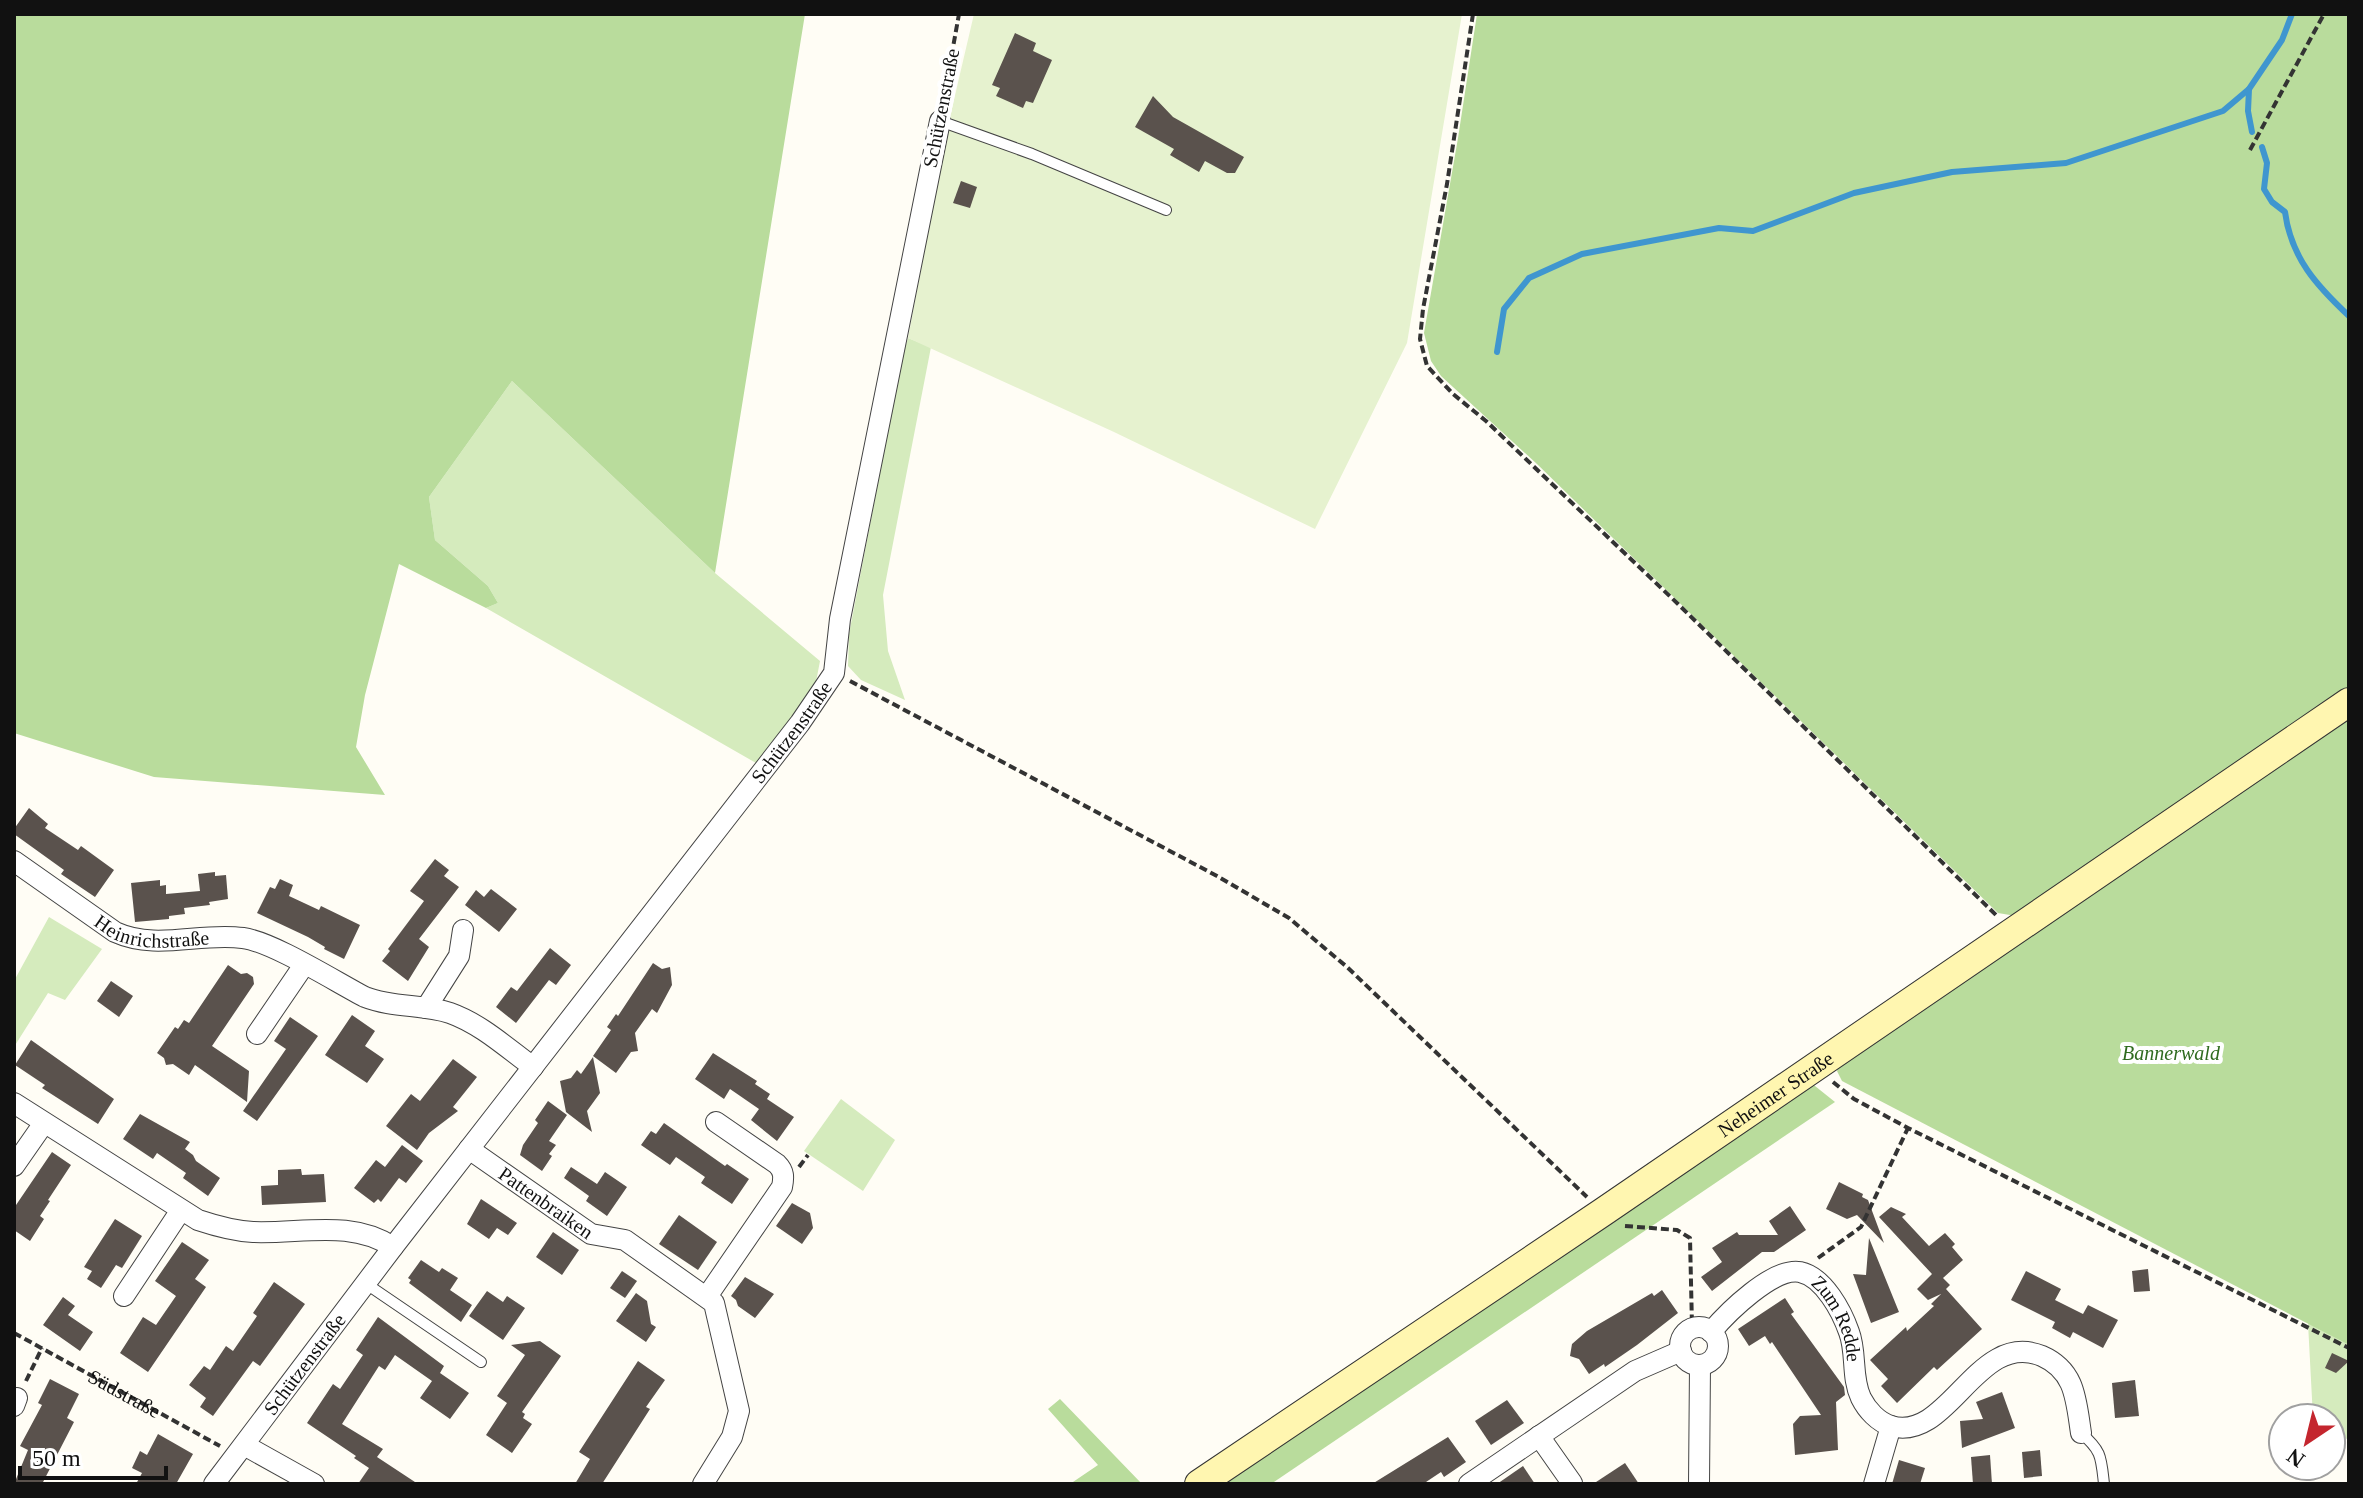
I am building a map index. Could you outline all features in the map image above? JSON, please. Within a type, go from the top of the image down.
[{"type":"main road","name":"Neheimer Straße","points":[[1199,1484],[2349,702]]},
{"type":"street","name":"Schützenstraße","points":[[214,1484],[365,1283],[800,723],[834,673],[840,619],[940,121]]},
{"type":"street","name":"Heinrichstraße","points":[[14,861],[126,937],[153,942],[242,937],[256,941],[383,1004],[450,1013],[474,1024],[533,1067]]},
{"type":"street","points":[[426,1008],[459,956],[463,930]]},
{"type":"street","points":[[257,1034],[304,965]]},
{"type":"street","points":[[14,1103],[206,1223],[232,1230],[357,1230],[375,1235],[393,1247]]},
{"type":"street","points":[[703,1484],[732,1437],[739,1411],[714,1303],[708,1295],[784,1180],[784,1174],[777,1164],[716,1122]]},
{"type":"street","points":[[14,1166],[44,1123]]},
{"type":"street","name":"Pattenbraiken","points":[[469,1149],[591,1234],[625,1240],[708,1295]]},
{"type":"street","points":[[124,1296],[181,1210]]},
{"type":"street","name":"Zum Redde","points":[[1681,1351],[1683,1336],[1702,1330],[1774,1279],[1801,1272],[1826,1291],[1840,1313],[1850,1334],[1862,1401],[1880,1421],[1891,1426]]},
{"type":"street","points":[[1469,1484],[1635,1371],[1681,1351],[1688,1361],[1700,1365],[1707,1363],[1716,1352],[1716,1338],[1702,1330]]},
{"type":"street","points":[[1874,1484],[1891,1426],[1913,1426],[1925,1421],[1986,1366],[2012,1353],[2026,1352],[2054,1362],[2064,1372],[2074,1386],[2081,1433]]},
{"type":"street","points":[[1699,1484],[1700,1365]]},
{"type":"street","points":[[1539,1436],[1572,1483]]},
{"type":"street","points":[[240,1450],[314,1484]]},
{"type":"lane","points":[[940,121],[1032,154],[1166,210]]},
{"type":"lane","points":[[365,1283],[481,1362]]},
{"type":"lane","points":[[2081,1433],[2101,1454],[2104,1484]]},
{"type":"path","name":"Schützenstraße","points":[[940,121],[959,14]]},
{"type":"path","points":[[1473,14],[1447,184],[1423,309],[1420,339],[1427,366],[1453,394],[1497,431],[1678,604],[2014,932]]},
{"type":"path","points":[[2250,150],[2324,14]]},
{"type":"path","points":[[834,673],[1217,876],[1289,918],[1347,967],[1603,1212],[1621,1225],[1677,1230],[1690,1238],[1702,1330]]},
{"type":"path","points":[[1816,1067],[1854,1099],[1908,1128],[2349,1348]]},
{"type":"path","points":[[1801,1272],[1861,1227],[1908,1128]]},
{"type":"path","name":"Südstraße","points":[[14,1333],[240,1450]]},
{"type":"path","points":[[16,1402],[42,1348]]},
{"type":"green space","points":[[14,14],[805,14],[715,573],[512,381],[429,497],[435,540],[488,586],[498,603],[486,608],[399,564],[365,695],[356,747],[385,795],[154,777],[14,733]]},
{"type":"green space","points":[[974,14],[1462,14],[1407,343],[1315,529],[1114,432],[908,338],[949,121]]},
{"type":"green space","points":[[1477,14],[2349,14],[2349,691],[2016,916],[1998,913],[1537,464],[1441,376],[1431,361],[1424,333]]},
{"type":"green space","points":[[908,338],[931,347],[883,595],[888,651],[905,700],[861,680],[848,666],[849,634]]},
{"type":"green space","points":[[512,381],[715,573],[820,661],[815,687],[756,763],[486,608],[498,603],[488,586],[435,540],[429,497]]},
{"type":"green space","name":"Bannerwald","points":[[2349,714],[2349,1345],[1842,1081],[1837,1071],[1840,1063]]},
{"type":"green space","points":[[49,917],[102,949],[65,1000],[48,993],[14,1047],[14,981]]},
{"type":"green space","points":[[1810,1082],[1835,1102],[1271,1484],[1216,1484]]},
{"type":"green space","points":[[841,1099],[895,1140],[863,1191],[804,1151]]},
{"type":"green space","points":[[2308,1323],[2349,1345],[2349,1440],[2347,1402],[2312,1402]]},
{"type":"green space","points":[[1060,1399],[1142,1484],[1070,1484],[1098,1465],[1048,1409]]},
{"type":"building","points":[[1015,33],[1036,43],[1033,51],[1052,60],[1033,103],[1026,101],[1023,108],[996,96],[1000,88],[992,85]]},
{"type":"building","points":[[1153,96],[1173,117],[1244,157],[1235,173],[1227,173],[1205,161],[1199,172],[1170,155],[1174,149],[1135,127]]},
{"type":"building","points":[[961,181],[977,187],[970,208],[953,203]]},
{"type":"building","points":[[29,808],[48,824],[45,828],[78,850],[81,846],[114,870],[95,897],[61,874],[64,870],[14,834],[14,829]]},
{"type":"building","points":[[435,859],[449,870],[444,876],[459,887],[419,939],[429,947],[408,981],[382,961],[424,901],[410,891]]},
{"type":"building","points":[[215,872],[215,876],[226,875],[228,899],[184,908],[185,914],[169,916],[169,919],[135,922],[131,883],[160,880],[160,886],[166,885],[166,894],[200,891],[198,874]]},
{"type":"building","points":[[280,879],[293,885],[289,896],[319,910],[321,906],[360,925],[344,959],[308,937],[257,913],[270,887],[275,889]]},
{"type":"building","points":[[491,889],[517,909],[499,932],[465,905],[476,890],[484,897]]},
{"type":"building","points":[[550,948],[571,965],[556,985],[549,980],[516,1023],[496,1007],[511,987],[517,991]]},
{"type":"building","points":[[653,963],[662,969],[670,967],[672,985],[657,1013],[652,1009],[635,1033],[638,1051],[631,1052],[616,1073],[593,1056],[611,1030],[607,1027],[616,1014],[618,1016]]},
{"type":"building","points":[[228,965],[241,974],[247,973],[253,977],[254,984],[212,1046],[249,1071],[247,1102],[195,1065],[189,1075],[173,1064],[166,1065],[164,1058],[157,1053],[175,1027],[178,1029],[184,1020],[189,1023]]},
{"type":"building","points":[[111,981],[133,996],[119,1017],[97,1001]]},
{"type":"building","points":[[352,1015],[375,1031],[365,1046],[384,1059],[367,1083],[325,1055]]},
{"type":"building","points":[[290,1017],[318,1036],[257,1121],[243,1111],[286,1049],[274,1041]]},
{"type":"building","points":[[31,1040],[114,1099],[98,1124],[42,1088],[45,1085],[15,1065]]},
{"type":"building","points":[[713,1053],[757,1081],[755,1084],[770,1094],[767,1099],[794,1117],[777,1141],[751,1120],[759,1109],[730,1089],[724,1099],[695,1079]]},
{"type":"building","points":[[593,1057],[600,1093],[587,1111],[592,1132],[566,1112],[560,1081],[571,1078],[577,1070],[581,1074]]},
{"type":"building","points":[[453,1059],[477,1077],[453,1107],[458,1111],[429,1133],[417,1150],[386,1126],[411,1094],[420,1101]]},
{"type":"building","points":[[548,1101],[567,1115],[549,1141],[556,1145],[542,1171],[520,1155],[538,1123],[535,1120]]},
{"type":"building","points":[[140,1114],[190,1142],[185,1149],[220,1178],[208,1196],[183,1178],[186,1173],[157,1153],[153,1159],[123,1139]]},
{"type":"building","points":[[664,1123],[749,1179],[732,1204],[701,1183],[705,1177],[676,1157],[670,1165],[641,1145],[651,1131],[656,1134]]},
{"type":"building","points":[[402,1145],[423,1161],[406,1183],[399,1178],[381,1202],[378,1199],[374,1203],[354,1188],[376,1160],[385,1167]]},
{"type":"building","points":[[52,1152],[71,1165],[48,1200],[40,1216],[44,1219],[30,1241],[14,1230],[14,1208]]},
{"type":"building","points":[[571,1167],[597,1184],[605,1172],[627,1187],[607,1216],[586,1201],[589,1196],[564,1178]]},
{"type":"building","points":[[301,1169],[302,1175],[324,1174],[326,1202],[262,1205],[261,1186],[278,1185],[278,1170]]},
{"type":"building","points":[[1839,1182],[1863,1194],[1862,1197],[1868,1200],[1884,1243],[1857,1215],[1847,1219],[1826,1209]]},
{"type":"building","points":[[481,1199],[517,1223],[508,1235],[497,1228],[489,1239],[467,1224]]},
{"type":"building","points":[[792,1203],[810,1213],[813,1228],[802,1244],[776,1226]]},
{"type":"building","points":[[1790,1206],[1806,1230],[1774,1252],[1762,1252],[1712,1291],[1701,1277],[1722,1262],[1712,1248],[1737,1232],[1739,1235],[1778,1235],[1769,1221]]},
{"type":"building","points":[[1891,1207],[1906,1214],[1902,1217],[1929,1246],[1945,1233],[1955,1244],[1952,1247],[1963,1260],[1943,1278],[1950,1285],[1946,1289],[1982,1329],[1937,1370],[1934,1367],[1897,1403],[1881,1386],[1888,1379],[1870,1360],[1934,1306],[1931,1304],[1941,1294],[1928,1300],[1917,1289],[1932,1274],[1879,1217]]},
{"type":"building","points":[[679,1215],[717,1242],[698,1270],[659,1244]]},
{"type":"building","points":[[115,1219],[142,1236],[122,1268],[116,1265],[101,1288],[87,1279],[92,1271],[84,1267]]},
{"type":"building","points":[[553,1232],[579,1250],[562,1275],[536,1257]]},
{"type":"building","points":[[1869,1238],[1899,1312],[1871,1323],[1853,1274],[1866,1275]]},
{"type":"building","points":[[182,1242],[209,1260],[195,1279],[206,1287],[148,1372],[120,1353],[143,1317],[156,1325],[176,1296],[155,1281]]},
{"type":"building","points":[[421,1260],[439,1272],[442,1268],[458,1278],[450,1290],[472,1305],[461,1322],[409,1283],[411,1280],[408,1278]]},
{"type":"building","points":[[2148,1269],[2150,1291],[2134,1292],[2132,1271]]},
{"type":"building","points":[[622,1271],[637,1281],[625,1298],[610,1288]]},
{"type":"building","points":[[2026,1271],[2061,1289],[2055,1300],[2083,1314],[2088,1305],[2118,1320],[2103,1348],[2073,1332],[2070,1338],[2052,1328],[2055,1322],[2011,1300]]},
{"type":"building","points":[[745,1277],[774,1294],[755,1318],[738,1306],[731,1296]]},
{"type":"building","points":[[274,1282],[305,1304],[260,1366],[253,1361],[213,1416],[200,1407],[206,1398],[189,1385],[204,1366],[210,1370],[226,1346],[233,1351],[257,1316],[253,1313]]},
{"type":"building","points":[[1662,1290],[1678,1313],[1637,1345],[1589,1374],[1579,1359],[1570,1356],[1572,1344],[1587,1331]]},
{"type":"building","points":[[487,1291],[503,1302],[507,1296],[525,1308],[503,1340],[469,1316]]},
{"type":"building","points":[[636,1293],[647,1301],[651,1324],[656,1327],[646,1342],[616,1321]]},
{"type":"building","points":[[63,1297],[75,1306],[68,1315],[93,1332],[80,1351],[43,1325]]},
{"type":"building","points":[[1785,1298],[1794,1312],[1791,1314],[1844,1387],[1845,1395],[1836,1402],[1838,1450],[1795,1455],[1793,1424],[1800,1416],[1821,1415],[1772,1342],[1770,1344],[1765,1336],[1749,1346],[1738,1329]]},
{"type":"building","points":[[378,1317],[444,1366],[440,1373],[469,1393],[450,1419],[420,1398],[432,1381],[395,1355],[385,1370],[379,1366],[342,1424],[383,1449],[377,1457],[418,1484],[358,1484],[369,1468],[307,1423],[333,1384],[340,1389],[363,1355],[356,1350]]},
{"type":"building","points":[[540,1341],[561,1356],[522,1412],[525,1414],[523,1418],[532,1424],[512,1453],[486,1435],[507,1403],[497,1396],[525,1355],[511,1345]]},
{"type":"building","points":[[2332,1353],[2349,1361],[2336,1373],[2325,1368]]},
{"type":"building","points":[[638,1361],[665,1380],[602,1484],[575,1484],[590,1459],[579,1452]]},
{"type":"building","points":[[50,1379],[79,1394],[67,1418],[74,1422],[42,1484],[14,1484],[28,1450],[20,1446],[42,1405],[38,1403]]},
{"type":"building","points":[[2135,1380],[2139,1416],[2115,1418],[2112,1383]]},
{"type":"building","points":[[2002,1392],[2015,1428],[1962,1448],[1960,1421],[1983,1419],[1976,1402]]},
{"type":"building","points":[[1507,1400],[1524,1423],[1491,1445],[1475,1421]]},
{"type":"building","points":[[158,1434],[193,1454],[176,1484],[136,1484],[142,1473],[132,1468],[140,1451],[147,1455]]},
{"type":"building","points":[[1448,1437],[1466,1462],[1444,1477],[1441,1472],[1423,1484],[1372,1484]]},
{"type":"building","points":[[2040,1450],[2042,1476],[2024,1478],[2022,1452]]},
{"type":"building","points":[[1990,1455],[1992,1484],[1973,1484],[1971,1457]]},
{"type":"building","points":[[1899,1460],[1925,1468],[1920,1484],[1892,1484]]},
{"type":"building","points":[[1625,1463],[1639,1484],[1593,1484]]},
{"type":"building","points":[[1523,1466],[1535,1484],[1497,1484]]},
{"type":"waterway","points":[[2252,132],[2248,111],[2249,89],[2282,40],[2292,14]]},
{"type":"waterway","points":[[1497,352],[1504,309],[1529,278],[1582,254],[1719,228],[1753,231],[1854,193],[1952,172],[2066,163],[2223,111],[2249,89]]},
{"type":"waterway","points":[[2262,147],[2267,163],[2264,189],[2272,202],[2285,212],[2299,257],[2326,294],[2349,316]]}]
